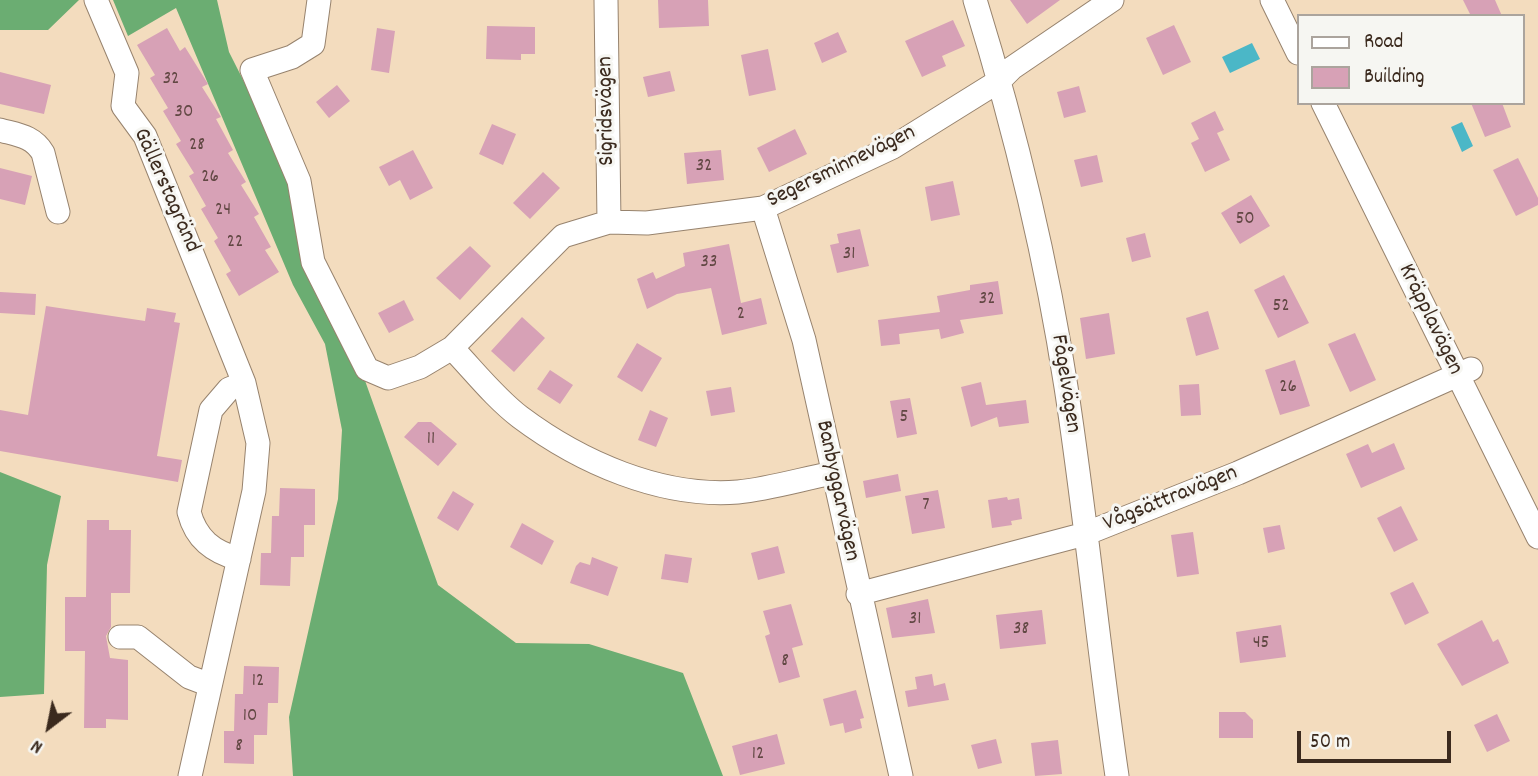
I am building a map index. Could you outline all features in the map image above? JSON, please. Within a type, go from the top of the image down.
[{"type":"street","name":"Gällerstagränd","points":[[96,0],[127,73],[123,106],[145,136],[244,383],[258,443],[254,491],[190,776]]},
{"type":"street","name":"Segersminnevägen","points":[[319,0],[313,44],[292,57],[252,70],[299,181],[313,262],[367,369],[388,378],[421,367],[452,348],[563,236],[609,222],[647,223],[763,208],[893,148],[999,81],[1012,68],[1112,0]]},
{"type":"street","name":"Sigridsvägen","points":[[606,0],[609,222]]},
{"type":"street","name":"Fågelvägen","points":[[975,0],[999,81],[1045,269],[1067,389],[1117,776]]},
{"type":"street","points":[[1272,0],[1296,49]]},
{"type":"street","name":"Kräpplavägen","points":[[1324,105],[1464,373],[1538,537]]},
{"type":"street","points":[[0,130],[30,138],[38,145],[43,153],[58,212]]},
{"type":"street","name":"Banbyggarvägen","points":[[763,208],[804,340],[858,594],[901,776]]},
{"type":"street","points":[[452,348],[507,405],[570,451],[665,486],[689,491],[740,492],[833,472]]},
{"type":"street","name":"Vågsättravägen","points":[[858,594],[1085,534],[1238,473],[1464,373]]},
{"type":"street","points":[[239,559],[209,548],[192,525],[189,512],[211,410],[229,389],[244,383]]},
{"type":"street","points":[[120,637],[138,637],[188,677],[210,685]]},
{"type":"green space","points":[[0,0],[79,0],[48,30],[0,30]]},
{"type":"green space","points":[[113,0],[217,0],[229,52],[293,179],[438,585],[516,643],[589,644],[683,673],[723,776],[293,776],[289,717],[338,499],[342,430],[325,344],[293,285],[176,8],[128,36]]},
{"type":"green space","points":[[0,472],[61,496],[47,565],[44,694],[0,697]]},
{"type":"water","points":[[1252,43],[1260,59],[1230,73],[1222,57]]},
{"type":"water","points":[[1462,122],[1473,146],[1462,152],[1451,127]]},
{"type":"building","points":[[658,0],[708,0],[709,26],[659,28]]},
{"type":"building","points":[[1010,0],[1060,0],[1027,24]]},
{"type":"building","points":[[1463,0],[1495,0],[1501,14],[1470,14]]},
{"type":"building","points":[[953,20],[965,46],[942,56],[946,66],[922,77],[905,41]]},
{"type":"building","points":[[1174,25],[1191,62],[1163,75],[1146,38]]},
{"type":"building","points":[[487,26],[535,27],[535,54],[521,54],[521,60],[486,59]]},
{"type":"building","points":[[167,28],[180,51],[185,47],[208,84],[202,87],[221,117],[216,119],[233,150],[228,153],[246,182],[241,185],[259,214],[254,217],[271,247],[265,250],[279,272],[239,296],[226,274],[231,271],[214,241],[218,238],[201,209],[206,206],[189,176],[194,173],[176,144],[181,141],[163,111],[168,108],[150,78],[155,75],[137,45]]},
{"type":"building","points":[[377,28],[395,31],[389,73],[371,70]]},
{"type":"building","points":[[838,32],[847,52],[822,63],[814,43]]},
{"type":"building","points":[[768,49],[776,90],[749,96],[741,55]]},
{"type":"building","points":[[670,71],[675,91],[648,97],[643,77]]},
{"type":"building","points":[[0,72],[51,85],[44,114],[0,104]]},
{"type":"building","points":[[337,85],[350,101],[329,118],[316,102]]},
{"type":"building","points":[[1079,86],[1086,112],[1064,118],[1057,92]]},
{"type":"building","points":[[1472,105],[1503,105],[1511,127],[1485,137]]},
{"type":"building","points":[[1215,111],[1224,130],[1217,133],[1230,160],[1205,172],[1191,143],[1199,139],[1191,123]]},
{"type":"building","points":[[492,124],[516,134],[503,165],[479,154]]},
{"type":"building","points":[[795,129],[807,154],[769,172],[757,148]]},
{"type":"building","points":[[413,150],[433,188],[410,200],[400,180],[389,186],[379,167]]},
{"type":"building","points":[[721,150],[724,180],[687,184],[684,153]]},
{"type":"building","points":[[1097,155],[1103,182],[1081,187],[1074,160]]},
{"type":"building","points":[[1518,158],[1538,198],[1538,205],[1516,216],[1493,170]]},
{"type":"building","points":[[0,168],[32,176],[25,205],[0,199]]},
{"type":"building","points":[[543,172],[560,188],[530,219],[513,203]]},
{"type":"building","points":[[953,181],[960,215],[931,221],[925,187]]},
{"type":"building","points":[[1251,195],[1270,226],[1240,244],[1221,213]]},
{"type":"building","points":[[860,229],[869,266],[837,273],[830,245],[839,243],[837,234]]},
{"type":"building","points":[[1145,233],[1151,257],[1132,262],[1126,238]]},
{"type":"building","points":[[729,244],[741,303],[761,298],[767,324],[722,335],[711,288],[677,294],[647,309],[637,279],[653,272],[656,279],[685,266],[683,253]]},
{"type":"building","points":[[470,246],[491,266],[460,300],[436,278]]},
{"type":"building","points":[[1284,275],[1309,323],[1278,338],[1254,290]]},
{"type":"building","points":[[998,281],[1003,314],[960,320],[964,333],[941,339],[939,329],[899,334],[900,344],[881,346],[878,320],[940,312],[937,296],[970,290],[970,285]]},
{"type":"building","points":[[0,292],[36,294],[35,315],[0,313]]},
{"type":"building","points":[[404,300],[414,320],[389,333],[378,313]]},
{"type":"building","points":[[46,306],[145,321],[147,308],[176,313],[174,322],[180,323],[157,456],[182,460],[178,482],[0,451],[0,410],[28,415]]},
{"type":"building","points":[[1208,311],[1219,349],[1196,356],[1186,318]]},
{"type":"building","points":[[1109,313],[1115,354],[1086,359],[1080,318]]},
{"type":"building","points":[[522,317],[545,338],[514,372],[491,351]]},
{"type":"building","points":[[1355,333],[1376,380],[1350,392],[1328,344]]},
{"type":"building","points":[[637,343],[662,358],[642,392],[617,377]]},
{"type":"building","points":[[1295,360],[1310,406],[1280,415],[1265,370]]},
{"type":"building","points":[[550,370],[573,385],[560,404],[537,389]]},
{"type":"building","points":[[981,382],[986,405],[1026,400],[1029,423],[999,427],[997,417],[971,427],[961,387]]},
{"type":"building","points":[[1199,384],[1201,415],[1181,416],[1179,385]]},
{"type":"building","points":[[731,387],[735,412],[711,416],[706,391]]},
{"type":"building","points":[[910,398],[917,434],[897,438],[890,401]]},
{"type":"building","points":[[650,410],[668,418],[656,447],[638,440]]},
{"type":"building","points":[[418,422],[431,422],[457,444],[438,466],[404,437]]},
{"type":"building","points":[[1394,443],[1405,469],[1361,488],[1346,454],[1368,444],[1372,453]]},
{"type":"building","points":[[898,474],[901,491],[866,498],[863,481]]},
{"type":"building","points":[[280,488],[315,489],[315,525],[304,525],[304,557],[291,557],[290,586],[260,585],[261,553],[271,553],[272,516],[279,516]]},
{"type":"building","points":[[938,490],[945,528],[912,534],[905,496]]},
{"type":"building","points":[[453,491],[474,504],[458,531],[437,518]]},
{"type":"building","points":[[1007,497],[1008,500],[1019,498],[1022,519],[1011,521],[1012,525],[992,528],[988,500]]},
{"type":"building","points":[[1401,506],[1418,540],[1394,552],[1377,518]]},
{"type":"building","points":[[87,520],[109,520],[109,530],[131,530],[130,593],[111,593],[111,627],[106,636],[110,658],[128,660],[128,720],[106,719],[106,728],[84,728],[85,651],[65,651],[65,597],[86,597]]},
{"type":"building","points":[[522,523],[554,541],[542,565],[510,547]]},
{"type":"building","points":[[1280,525],[1285,549],[1268,553],[1263,528]]},
{"type":"building","points":[[1193,532],[1199,574],[1177,577],[1171,535]]},
{"type":"building","points":[[778,546],[785,573],[758,580],[751,553]]},
{"type":"building","points":[[665,554],[692,558],[688,583],[661,579]]},
{"type":"building","points":[[592,557],[618,567],[608,596],[570,583],[576,566],[580,562],[590,565]]},
{"type":"building","points":[[1413,582],[1429,613],[1405,625],[1390,593]]},
{"type":"building","points":[[928,599],[935,633],[892,638],[886,608]]},
{"type":"building","points":[[791,604],[803,645],[792,648],[800,677],[779,683],[765,636],[770,634],[763,611]]},
{"type":"building","points":[[1042,610],[1046,644],[1000,649],[996,615]]},
{"type":"building","points":[[1482,620],[1493,642],[1498,639],[1509,663],[1462,686],[1437,644]]},
{"type":"building","points":[[1281,625],[1286,657],[1240,663],[1236,632]]},
{"type":"building","points":[[244,666],[279,667],[278,703],[268,703],[267,735],[254,735],[254,764],[224,763],[224,731],[234,731],[235,694],[243,694]]},
{"type":"building","points":[[932,674],[934,686],[945,683],[949,700],[908,707],[905,691],[917,689],[915,677]]},
{"type":"building","points":[[856,690],[864,718],[860,719],[862,728],[845,733],[843,723],[830,726],[823,699]]},
{"type":"building","points":[[1219,712],[1245,712],[1253,720],[1253,738],[1219,738]]},
{"type":"building","points":[[1497,714],[1510,741],[1487,752],[1474,725]]},
{"type":"building","points":[[777,734],[785,764],[740,775],[732,746]]},
{"type":"building","points":[[996,739],[1002,763],[978,769],[971,745]]},
{"type":"building","points":[[1058,740],[1062,774],[1035,776],[1031,743]]}]
